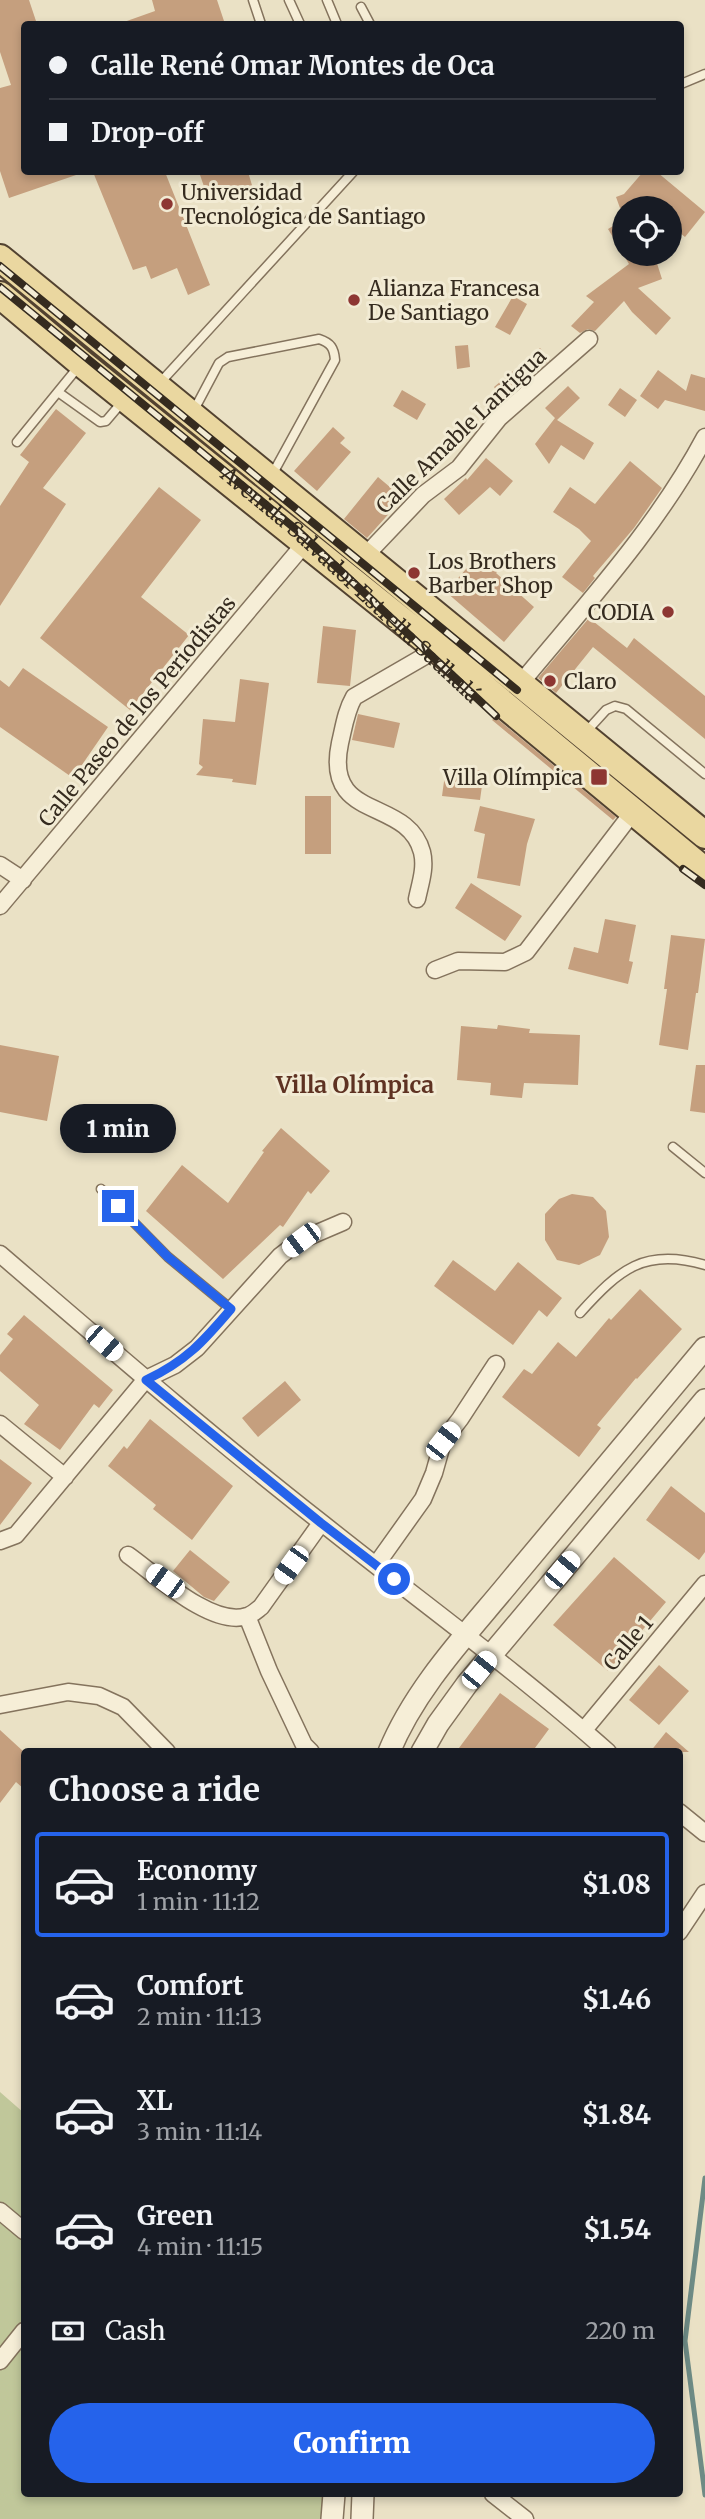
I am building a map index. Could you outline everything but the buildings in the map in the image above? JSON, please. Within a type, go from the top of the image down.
[{"type":"main road","name":"Avenida Salvador Estrella Sadhalá","points":[[0,258],[705,835]]},
{"type":"main road","name":"Avenida Salvador Estrella Sadhalá","points":[[0,295],[306,542],[705,871]]},
{"type":"street","name":"Calle Amable Lantigua","points":[[365,556],[424,495],[459,468],[499,418],[589,339]]},
{"type":"street","points":[[520,684],[633,549],[680,482],[705,437]]},
{"type":"street","name":"Calle Paseo de los Periodistas","points":[[0,906],[306,542]]},
{"type":"street","points":[[417,900],[423,871],[422,851],[414,836],[403,825],[346,791],[339,780],[337,756],[348,707],[354,697],[436,649]]},
{"type":"street","points":[[435,971],[458,961],[505,962],[526,952],[633,812]]},
{"type":"street","points":[[0,864],[23,880]]},
{"type":"street","points":[[0,1541],[16,1535],[146,1380],[176,1365],[197,1348],[280,1256],[301,1240],[343,1222]]},
{"type":"street","points":[[0,1254],[146,1380],[604,1748]]},
{"type":"street","points":[[391,1748],[420,1695],[466,1635],[705,1348]]},
{"type":"street","points":[[376,1565],[423,1499],[443,1441],[496,1364]]},
{"type":"street","points":[[424,1748],[438,1724],[491,1655],[705,1400]]},
{"type":"street","points":[[0,1424],[65,1477]]},
{"type":"street","points":[[128,1555],[202,1608],[224,1617],[247,1616],[261,1607],[321,1523]]},
{"type":"street","name":"Calle 1","points":[[584,1730],[705,1584]]},
{"type":"street","points":[[247,1616],[307,1748]]},
{"type":"street","points":[[0,1705],[68,1692],[99,1696],[123,1707],[163,1748]]},
{"type":"street","points":[[683,1815],[705,1833]]},
{"type":"street","points":[[683,1926],[705,1892]]},
{"type":"street","points":[[0,2211],[21,2228]]},
{"type":"street","points":[[0,2361],[21,2334]]},
{"type":"street","points":[[332,2519],[334,2497]]},
{"type":"street","points":[[362,2519],[363,2497]]},
{"type":"street","points":[[497,2497],[525,2519]]},
{"type":"lane","points":[[253,0],[260,21]]},
{"type":"lane","points":[[289,0],[299,21]]},
{"type":"lane","points":[[327,0],[336,21]]},
{"type":"lane","points":[[361,7],[368,21]]},
{"type":"lane","points":[[684,83],[705,74]]},
{"type":"lane","points":[[156,387],[350,175]]},
{"type":"lane","points":[[191,414],[219,363],[228,357],[319,339],[328,342],[334,349],[335,360],[270,479]]},
{"type":"lane","points":[[18,442],[81,363]]},
{"type":"lane","points":[[58,392],[100,422],[106,421],[125,398]]},
{"type":"lane","points":[[582,735],[606,710],[615,706],[626,709],[705,774]]},
{"type":"lane","points":[[673,1147],[705,1173]]},
{"type":"lane","points":[[101,1189],[168,1257],[231,1309]]},
{"type":"lane","points":[[580,1313],[621,1272],[646,1262],[658,1258],[679,1258],[705,1265]]},
{"type":"green space","points":[[0,2092],[21,2110],[21,2497],[325,2497],[323,2519],[0,2519]]},
{"type":"waterway","points":[[705,2178],[685,2341],[705,2495]]},
{"type":"railway","points":[[0,266],[517,690]]},
{"type":"railway","points":[[0,287],[298,531],[496,716]]},
{"type":"railway","points":[[683,869],[705,885]]},
{"type":"place","name":"Universidad Tecnológica de Santiago","points":[[167,204]]},
{"type":"place","name":"Alianza Francesa De Santiago","points":[[354,300]]},
{"type":"place","name":"Los Brothers Barber Shop","points":[[414,573]]},
{"type":"place","name":"CODIA","points":[[668,612]]},
{"type":"place","name":"Claro","points":[[550,681]]},
{"type":"place","name":"Villa Olímpica","points":[[599,777]]},
{"type":"district","name":"Villa Olímpica","points":[[355,1084]]},
{"type":"route","points":[[118,1206],[168,1257],[231,1309],[197,1348],[176,1365],[146,1380],[394,1579]]}]
